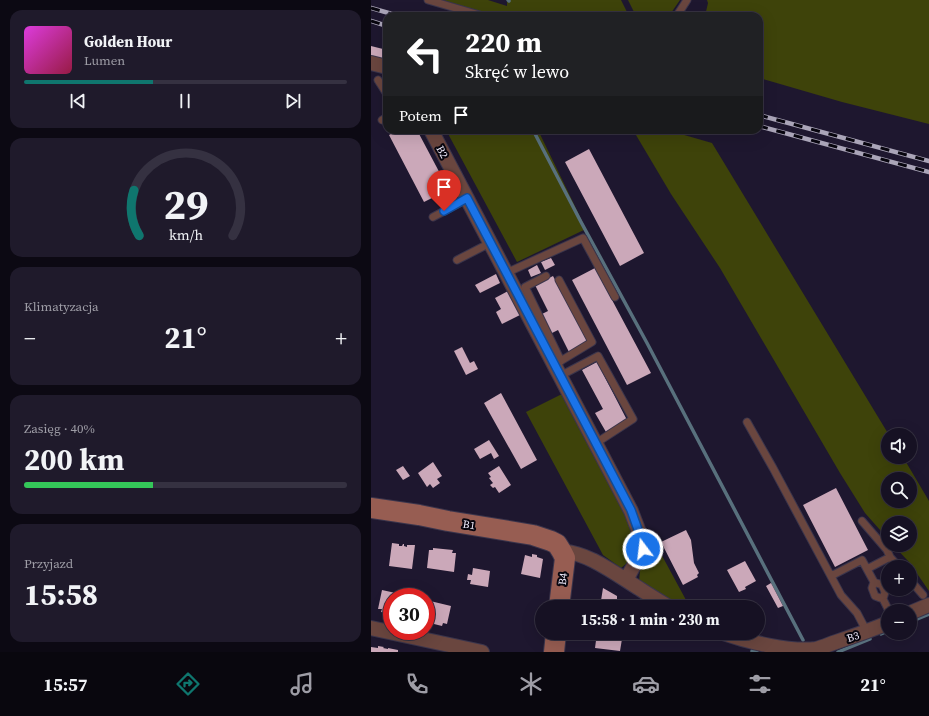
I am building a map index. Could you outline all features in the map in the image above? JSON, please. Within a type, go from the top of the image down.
[{"type":"street","points":[[371,63],[383,66]]},
{"type":"street","name":"B2","points":[[433,134],[506,273],[559,367],[631,510],[641,538],[643,549],[627,580]]},
{"type":"street","name":"B1","points":[[371,508],[533,535],[557,544],[562,552]]},
{"type":"street","points":[[562,552],[569,551],[583,555],[627,580],[638,589],[657,600]]},
{"type":"street","name":"B4","points":[[560,600],[565,558],[562,552]]},
{"type":"street","points":[[917,607],[926,600]]},
{"type":"street","name":"B3","points":[[742,640],[776,648],[793,650],[815,649],[881,626]]},
{"type":"street","points":[[371,628],[481,652]]},
{"type":"street","points":[[554,652],[555,640]]},
{"type":"lane","points":[[428,0],[469,12]]},
{"type":"lane","points":[[679,12],[687,0]]},
{"type":"lane","points":[[378,80],[383,88]]},
{"type":"lane","points":[[433,217],[467,198]]},
{"type":"lane","points":[[506,273],[583,238],[615,297]]},
{"type":"lane","points":[[457,260],[490,243]]},
{"type":"lane","points":[[546,276],[525,287],[559,367]]},
{"type":"lane","points":[[559,280],[592,342],[559,367]]},
{"type":"lane","points":[[559,367],[598,356],[633,419],[596,443]]},
{"type":"lane","points":[[747,422],[841,595],[857,613],[867,632]]},
{"type":"lane","points":[[863,521],[887,550],[893,560]]},
{"type":"lane","points":[[867,569],[890,557]]},
{"type":"lane","points":[[831,576],[862,560],[874,582],[872,588],[875,596],[883,600],[885,604]]},
{"type":"lane","points":[[917,589],[926,600]]},
{"type":"green space","points":[[443,0],[488,0],[507,6],[507,0],[621,0],[627,12],[480,12]]},
{"type":"green space","points":[[628,0],[680,0],[672,12],[634,12]]},
{"type":"green space","points":[[707,0],[929,0],[929,124],[842,102],[763,79],[763,12],[706,12],[708,3]]},
{"type":"green space","points":[[448,134],[540,134],[586,229],[517,262]]},
{"type":"green space","points":[[635,134],[681,134],[712,143],[885,428],[881,428],[881,464],[907,464],[912,472],[881,472],[881,508],[917,508],[917,481],[929,501],[929,591],[917,574],[917,560],[907,560],[900,552],[917,552],[917,516],[881,516],[881,531],[865,513],[720,268],[671,194]]},
{"type":"green space","points":[[566,392],[627,513],[637,545],[632,559],[621,568],[603,555],[526,412]]},
{"type":"green space","points":[[653,539],[686,600],[669,600],[639,582],[640,570],[647,561]]},
{"type":"building","points":[[371,46],[383,49],[383,60],[371,57]]},
{"type":"building","points":[[419,134],[444,181],[441,182],[446,191],[424,202],[389,135]]},
{"type":"building","points":[[589,149],[644,253],[620,266],[565,162]]},
{"type":"building","points":[[551,258],[555,265],[545,270],[541,262]]},
{"type":"building","points":[[537,265],[541,273],[531,277],[528,270]]},
{"type":"building","points":[[595,268],[651,373],[627,385],[572,280]]},
{"type":"building","points":[[496,274],[500,283],[480,293],[475,285]]},
{"type":"building","points":[[553,276],[588,342],[569,352],[558,330],[550,334],[540,315],[548,311],[535,285]]},
{"type":"building","points":[[510,290],[522,314],[502,324],[496,312],[501,309],[495,298]]},
{"type":"building","points":[[462,347],[470,363],[474,361],[478,369],[466,375],[454,351]]},
{"type":"building","points":[[597,362],[627,420],[606,432],[595,413],[603,409],[582,370]]},
{"type":"building","points":[[501,393],[537,460],[521,469],[484,403]]},
{"type":"building","points":[[489,440],[499,456],[494,459],[491,453],[480,459],[474,449]]},
{"type":"building","points":[[433,462],[442,476],[437,479],[440,483],[433,488],[430,484],[427,487],[418,473]]},
{"type":"building","points":[[403,466],[410,476],[403,480],[396,470]]},
{"type":"building","points":[[499,466],[511,485],[499,493],[495,487],[493,488],[490,485],[493,483],[489,478],[491,477],[488,473]]},
{"type":"building","points":[[836,488],[868,550],[835,567],[803,505]]},
{"type":"building","points":[[686,530],[691,540],[694,563],[699,573],[697,575],[698,577],[683,585],[661,542]]},
{"type":"building","points":[[392,543],[399,544],[399,546],[404,544],[404,546],[407,547],[407,545],[415,545],[412,569],[389,566]]},
{"type":"building","points":[[433,548],[453,550],[452,553],[456,553],[454,572],[427,568],[429,550],[433,550]]},
{"type":"building","points":[[532,554],[543,559],[540,578],[521,574],[525,555],[532,557]]},
{"type":"building","points":[[745,561],[756,581],[745,587],[746,589],[739,592],[727,570]]},
{"type":"building","points":[[473,568],[490,571],[488,587],[470,584],[471,580],[467,580],[468,574],[472,575]]},
{"type":"building","points":[[771,583],[783,606],[778,608],[766,586]]},
{"type":"building","points":[[603,588],[617,596],[617,600],[601,600]]},
{"type":"building","points":[[383,590],[383,612],[381,612],[382,609],[378,609]]},
{"type":"building","points":[[435,602],[451,606],[447,624],[443,623],[442,626],[435,624]]},
{"type":"building","points":[[596,640],[622,640],[620,651],[595,648]]},
{"type":"building","points":[[378,646],[398,650],[398,652],[371,652],[371,647],[378,648]]},
{"type":"waterway","points":[[535,134],[803,640]]},
{"type":"waterway","points":[[917,619],[929,614]]},
{"type":"waterway","points":[[838,652],[870,639]]},
{"type":"waterway","points":[[752,651],[757,652]]},
{"type":"railway","points":[[371,8],[385,12]]},
{"type":"railway","points":[[371,21],[383,25]]},
{"type":"railway","points":[[763,116],[929,161]]},
{"type":"railway","points":[[763,127],[929,172]]},
{"type":"route","points":[[444,211],[467,198],[631,510],[641,538],[643,549]]}]
